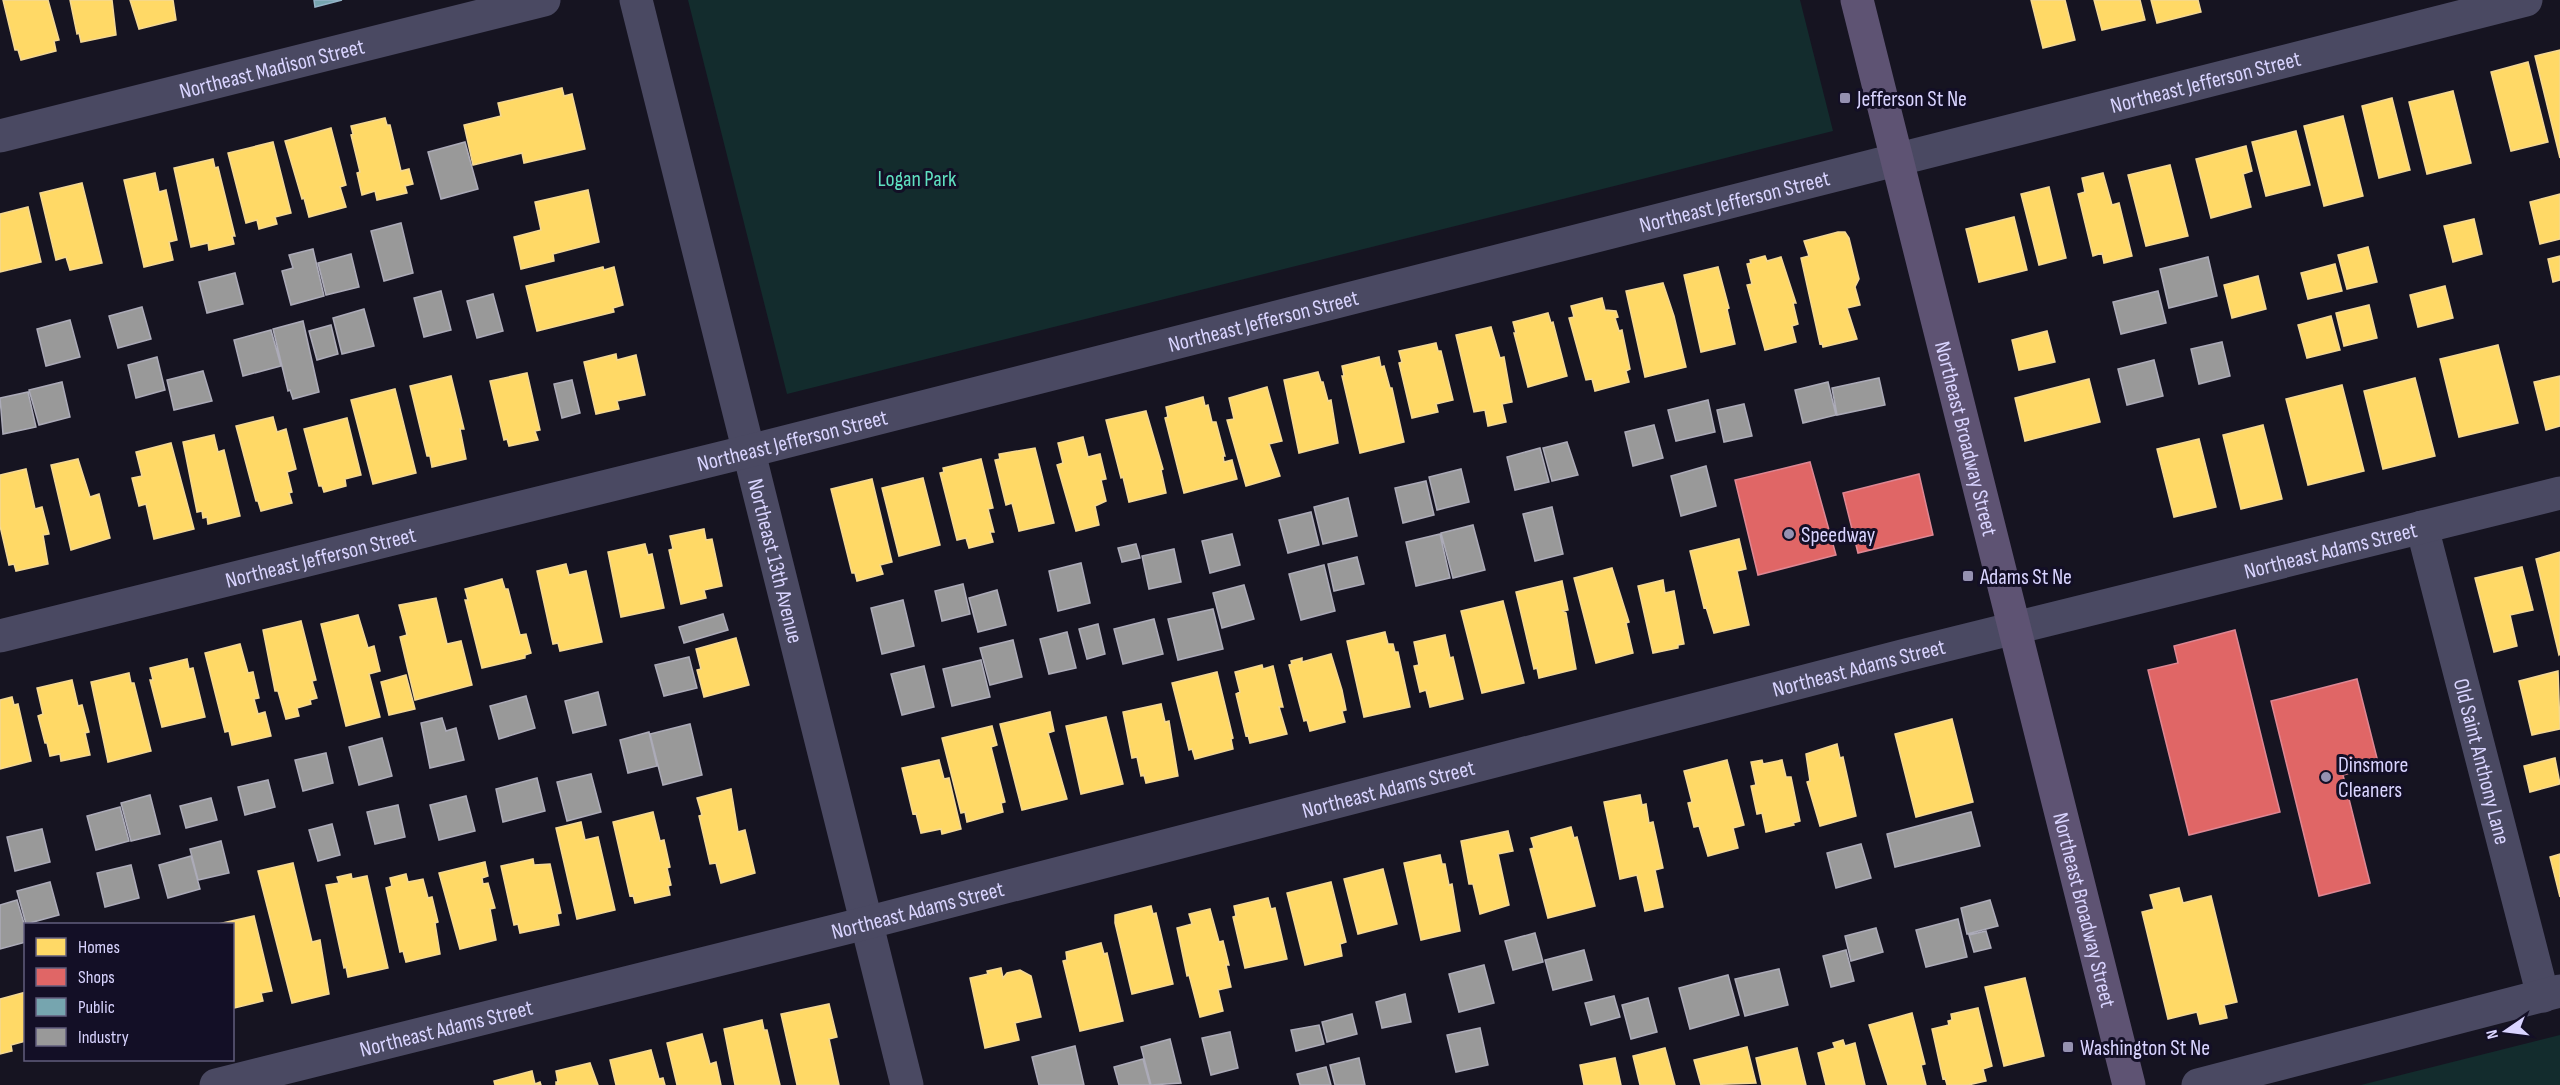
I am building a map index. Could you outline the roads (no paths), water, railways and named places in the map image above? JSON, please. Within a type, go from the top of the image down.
[{"type":"main road","name":"Northeast Broadway Street","points":[[1857,0],[2129,1085]]},
{"type":"street","name":"Northeast Madison Street","points":[[0,136],[544,0]]},
{"type":"street","name":"Northeast 13th Avenue","points":[[636,0],[907,1085]]},
{"type":"street","name":"Northeast Jefferson Street","points":[[0,636],[748,451],[2526,0]]},
{"type":"street","name":"Northeast Adams Street","points":[[216,1085],[866,923],[2015,628],[2560,493]]},
{"type":"street","name":"Old Saint Anthony Lane","points":[[2422,527],[2551,993]]},
{"type":"street","points":[[2198,1085],[2551,993]]},
{"type":"place","name":"Jefferson St Ne","points":[[1845,98]]},
{"type":"place","name":"Speedway","points":[[1789,534]]},
{"type":"place","name":"Adams St Ne","points":[[1968,576]]},
{"type":"place","name":"Dinsmore Cleaners","points":[[2326,777]]},
{"type":"place","name":"Washington St Ne","points":[[2068,1047]]},
{"type":"park label","name":"Logan Park","points":[[917,178]]}]
